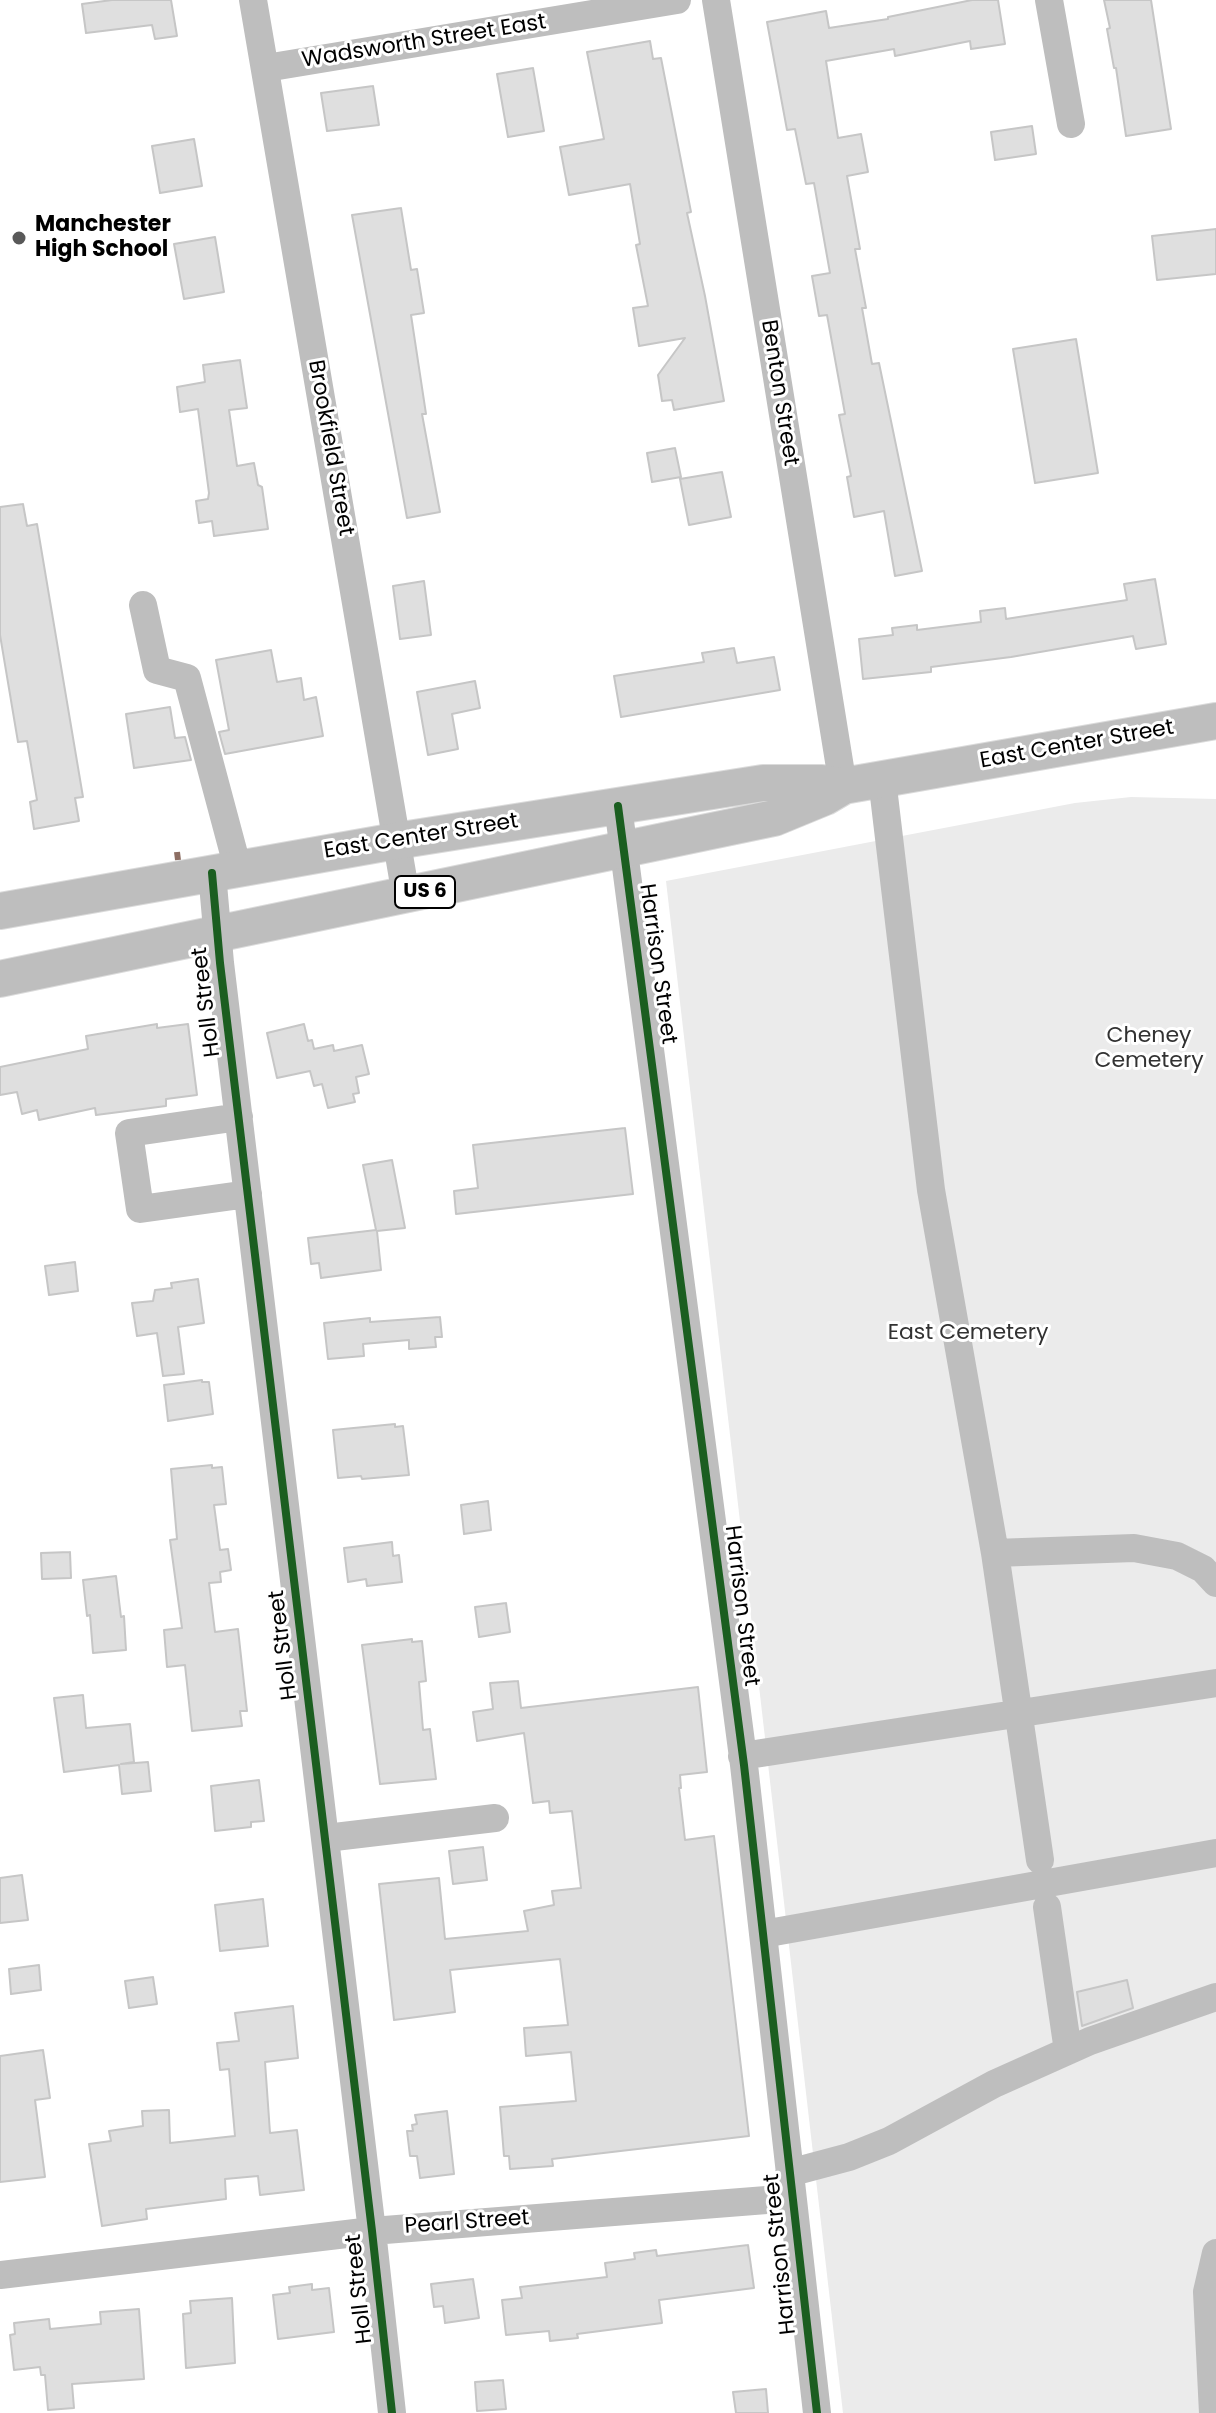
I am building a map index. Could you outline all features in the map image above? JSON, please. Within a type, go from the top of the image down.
[{"type":"main road","name":"East Center Street","points":[[0,911],[396,841],[763,783],[843,786],[1216,721]]},
{"type":"main road","name":"East Center Street","points":[[0,979],[774,818],[825,797],[843,786]]},
{"type":"street","name":"Brookfield Street","points":[[253,0],[406,896]]},
{"type":"street","name":"Wadsworth Street East","points":[[266,68],[677,0]]},
{"type":"street","name":"Benton Street","points":[[716,0],[843,786]]},
{"type":"street","points":[[1049,0],[1071,124]]},
{"type":"street","name":"Holl Street","points":[[143,605],[157,670],[187,678],[225,871],[217,935],[392,2413]]},
{"type":"street","points":[[882,779],[931,1190],[995,1553],[1040,1860]]},
{"type":"street","name":"Harrison Street","points":[[618,806],[742,1756],[817,2413]]},
{"type":"street","points":[[239,1117],[129,1133],[140,1209],[248,1194]]},
{"type":"street","points":[[995,1553],[1134,1548],[1177,1556],[1203,1569],[1216,1583]]},
{"type":"street","points":[[742,1756],[1216,1683]]},
{"type":"street","points":[[326,1838],[495,1818]]},
{"type":"street","points":[[763,1934],[1216,1853]]},
{"type":"street","points":[[1047,1907],[1068,2051]]},
{"type":"street","name":"Pearl Street","points":[[0,2275],[791,2186],[889,2141],[954,2104],[1090,2041],[1216,1997]]},
{"type":"street","points":[[1213,2413],[1207,2292],[1216,2253]]},
{"type":"green space","name":"East Cemetery","points":[[1131,797],[1216,799],[1216,2413],[843,2413],[666,881],[1075,803]]},
{"type":"building","points":[[112,0],[171,0],[177,36],[155,39],[152,25],[86,33],[82,4]]},
{"type":"building","points":[[972,0],[998,0],[1005,44],[971,49],[970,41],[895,56],[894,49],[826,61],[838,138],[861,134],[868,172],[847,176],[860,249],[855,249],[866,308],[862,308],[872,364],[879,363],[922,571],[895,576],[884,511],[854,517],[847,477],[851,476],[839,415],[845,414],[827,315],[819,316],[812,276],[830,273],[814,183],[806,184],[795,129],[787,130],[767,22],[826,11],[829,28],[888,19]]},
{"type":"building","points":[[1104,0],[1151,0],[1171,129],[1126,136]]},
{"type":"building","points":[[650,41],[653,59],[661,58],[691,212],[687,213],[724,401],[674,410],[672,400],[662,401],[658,375],[685,338],[639,346],[633,308],[648,306],[636,245],[640,244],[630,184],[569,195],[560,147],[604,139],[587,52]]},
{"type":"building","points":[[533,68],[544,131],[508,137],[497,74]]},
{"type":"building","points":[[373,86],[379,125],[327,131],[321,93]]},
{"type":"building","points":[[1032,126],[1036,154],[995,160],[991,132]]},
{"type":"building","points":[[194,139],[202,186],[160,193],[152,146]]},
{"type":"building","points":[[401,208],[411,270],[417,269],[424,313],[411,315],[426,414],[422,414],[440,512],[407,518],[352,215]]},
{"type":"building","points":[[1216,229],[1216,274],[1157,280],[1152,236]]},
{"type":"building","points":[[215,237],[224,292],[184,299],[174,244]]},
{"type":"building","points":[[1076,339],[1098,473],[1035,483],[1013,349]]},
{"type":"building","points":[[240,360],[247,408],[229,410],[237,466],[254,463],[258,485],[262,487],[268,529],[214,536],[212,521],[199,523],[196,501],[208,499],[209,493],[198,409],[180,412],[177,387],[205,382],[203,365]]},
{"type":"building","points":[[675,448],[681,477],[652,482],[647,453]]},
{"type":"building","points":[[722,472],[731,517],[689,525],[680,479]]},
{"type":"building","points":[[23,504],[27,526],[37,524],[83,797],[75,798],[79,821],[34,829],[30,802],[37,800],[27,741],[18,742],[0,635],[0,507]]},
{"type":"building","points":[[1155,579],[1166,644],[1136,649],[1133,636],[931,667],[931,672],[863,679],[859,639],[893,635],[892,628],[917,625],[917,630],[981,622],[980,611],[1005,608],[1006,619],[1127,600],[1124,584]]},
{"type":"building","points":[[424,581],[431,635],[400,639],[393,586]]},
{"type":"building","points":[[734,648],[737,663],[774,657],[780,690],[621,717],[614,676],[704,662],[702,653]]},
{"type":"building","points":[[271,650],[277,682],[301,678],[304,700],[316,697],[323,736],[225,754],[219,732],[229,730],[216,660]]},
{"type":"building","points":[[475,681],[480,708],[452,714],[458,749],[428,755],[417,692]]},
{"type":"building","points":[[170,707],[175,738],[185,737],[191,760],[134,768],[126,714]]},
{"type":"building","points":[[157,1024],[157,1028],[188,1024],[197,1095],[166,1099],[166,1106],[96,1115],[95,1108],[39,1120],[37,1110],[22,1114],[17,1092],[0,1095],[0,1067],[88,1049],[86,1036]]},
{"type":"building","points":[[304,1024],[308,1041],[312,1040],[314,1049],[333,1045],[334,1051],[362,1045],[369,1074],[356,1077],[359,1093],[353,1094],[355,1102],[328,1108],[322,1084],[314,1086],[310,1071],[277,1078],[267,1033]]},
{"type":"building","points":[[625,1128],[633,1194],[456,1214],[454,1191],[478,1188],[473,1145]]},
{"type":"building","points":[[392,1160],[405,1228],[377,1231],[381,1270],[321,1278],[319,1263],[311,1264],[308,1238],[376,1230],[363,1165]]},
{"type":"building","points":[[75,1262],[78,1291],[49,1295],[45,1266]]},
{"type":"building","points":[[198,1279],[204,1323],[178,1327],[184,1374],[163,1376],[157,1333],[137,1336],[132,1303],[153,1301],[155,1290],[172,1288],[171,1283]]},
{"type":"building","points":[[440,1317],[442,1337],[435,1337],[436,1347],[409,1349],[409,1340],[363,1344],[364,1356],[328,1359],[324,1323],[370,1318],[370,1322]]},
{"type":"building","points":[[202,1380],[209,1382],[213,1414],[168,1421],[164,1385]]},
{"type":"building","points":[[395,1424],[395,1427],[403,1426],[409,1475],[338,1478],[333,1430]]},
{"type":"building","points":[[212,1465],[212,1468],[222,1467],[226,1504],[214,1505],[220,1550],[228,1549],[231,1570],[220,1572],[221,1582],[209,1583],[215,1632],[238,1629],[247,1711],[240,1711],[242,1726],[192,1731],[185,1665],[167,1667],[164,1630],[182,1628],[170,1540],[177,1539],[171,1469]]},
{"type":"building","points":[[488,1501],[491,1530],[464,1534],[461,1505]]},
{"type":"building","points":[[392,1542],[393,1556],[399,1555],[402,1582],[367,1586],[366,1579],[348,1582],[344,1548]]},
{"type":"building","points":[[70,1552],[71,1578],[42,1579],[41,1553]]},
{"type":"building","points":[[116,1576],[121,1617],[124,1616],[126,1650],[93,1653],[83,1580]]},
{"type":"building","points":[[506,1603],[510,1632],[479,1637],[475,1607]]},
{"type":"building","points":[[412,1639],[412,1642],[422,1641],[426,1681],[419,1682],[423,1730],[430,1729],[436,1779],[380,1784],[362,1645]]},
{"type":"building","points":[[518,1681],[521,1708],[698,1687],[707,1772],[680,1775],[679,1788],[685,1840],[714,1836],[749,2136],[552,2159],[553,2166],[510,2169],[509,2156],[504,2156],[500,2107],[576,2101],[571,2052],[526,2056],[524,2028],[568,2025],[560,1959],[450,1970],[455,2012],[394,2020],[379,1884],[439,1878],[445,1939],[528,1931],[524,1911],[554,1905],[552,1891],[581,1888],[572,1811],[550,1813],[549,1801],[533,1803],[524,1733],[477,1741],[473,1712],[493,1709],[490,1683]]},
{"type":"building","points":[[83,1695],[86,1728],[130,1724],[134,1762],[121,1764],[148,1762],[151,1791],[122,1794],[119,1765],[64,1772],[54,1698]]},
{"type":"building","points":[[259,1780],[264,1821],[251,1822],[251,1827],[215,1831],[211,1786]]},
{"type":"building","points":[[483,1847],[487,1880],[453,1884],[449,1851]]},
{"type":"building","points":[[22,1875],[28,1920],[0,1923],[0,1878]]},
{"type":"building","points":[[263,1899],[268,1946],[220,1951],[215,1905]]},
{"type":"building","points":[[39,1965],[41,1990],[11,1994],[9,1969]]},
{"type":"building","points":[[153,1977],[157,2004],[129,2008],[125,1981]]},
{"type":"building","points":[[1127,1980],[1133,2008],[1082,2026],[1077,1992]]},
{"type":"building","points":[[293,2006],[298,2058],[265,2062],[270,2133],[297,2130],[304,2190],[260,2195],[258,2176],[225,2179],[226,2199],[146,2209],[147,2219],[102,2226],[89,2144],[111,2141],[109,2131],[143,2126],[142,2111],[169,2110],[170,2143],[235,2136],[229,2069],[220,2070],[217,2043],[239,2041],[235,2013]]},
{"type":"building","points":[[43,2050],[50,2098],[35,2100],[45,2177],[0,2182],[0,2056]]},
{"type":"building","points":[[447,2111],[454,2174],[420,2178],[417,2156],[410,2156],[407,2131],[413,2131],[412,2125],[417,2124],[415,2115]]},
{"type":"building","points":[[748,2245],[754,2288],[659,2300],[662,2323],[577,2334],[578,2338],[550,2341],[549,2331],[506,2335],[502,2300],[522,2298],[520,2287],[607,2277],[605,2263],[635,2259],[634,2253],[656,2250],[657,2256]]},
{"type":"building","points":[[473,2279],[479,2318],[445,2323],[443,2306],[434,2307],[431,2284]]},
{"type":"building","points":[[312,2284],[312,2290],[329,2288],[334,2332],[278,2339],[273,2295],[290,2293],[289,2287]]},
{"type":"building","points":[[232,2298],[235,2363],[186,2368],[183,2314],[191,2313],[190,2301]]},
{"type":"building","points":[[139,2309],[144,2379],[72,2384],[74,2408],[48,2410],[45,2375],[41,2375],[40,2367],[14,2370],[10,2335],[15,2334],[14,2323],[49,2319],[50,2329],[101,2324],[100,2312]]},
{"type":"building","points":[[503,2380],[506,2409],[477,2411],[475,2382]]},
{"type":"building","points":[[766,2389],[768,2413],[736,2413],[733,2392]]},
{"type":"marked path","points":[[177,852],[178,860]]},
{"type":"cycle path","points":[[618,806],[744,1765],[817,2413]]},
{"type":"cycle path","points":[[212,873],[220,963],[392,2413]]},
{"type":"place","name":"Manchester High School","points":[[19,238]]},
{"type":"park label","name":"Cheney Cemetery","points":[[1149,1048]]}]
